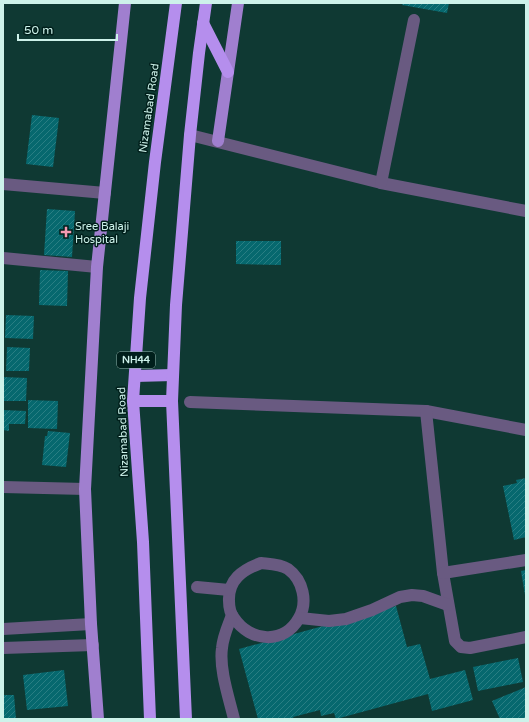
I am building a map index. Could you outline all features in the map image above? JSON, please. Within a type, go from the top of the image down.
[{"type":"highway","name":"Nizamabad Road","points":[[150,719],[143,542],[133,402],[140,298],[155,162],[176,3]]},
{"type":"highway","points":[[186,719],[172,401],[176,305],[190,134],[206,3]]},
{"type":"highway","points":[[203,23],[228,72]]},
{"type":"highway","points":[[135,376],[173,375]]},
{"type":"highway","points":[[133,402],[172,401]]},
{"type":"main road","points":[[98,719],[91,624],[85,489],[97,267],[125,3]]},
{"type":"main road","points":[[218,141],[238,3]]},
{"type":"street","points":[[381,182],[414,20]]},
{"type":"street","points":[[190,134],[381,182],[526,211]]},
{"type":"street","points":[[3,184],[105,193]]},
{"type":"street","points":[[3,258],[97,267]]},
{"type":"street","points":[[190,402],[426,411],[526,430]]},
{"type":"street","points":[[426,411],[443,573],[455,641],[462,647],[470,648],[526,637]]},
{"type":"street","points":[[3,487],[85,489]]},
{"type":"street","points":[[443,573],[526,560]]},
{"type":"street","points":[[261,563],[275,564],[287,569],[297,579],[303,591],[304,605],[300,618],[291,629],[279,636],[265,638],[251,634],[240,627],[232,615],[229,607],[229,590],[238,576],[248,568],[261,563]]},
{"type":"street","points":[[197,588],[229,590]]},
{"type":"street","points":[[300,618],[329,621],[346,619],[372,610],[400,597],[412,595],[435,599],[448,605]]},
{"type":"street","points":[[232,615],[224,634],[221,660],[234,719]]},
{"type":"street","points":[[3,629],[91,624]]},
{"type":"street","points":[[3,648],[93,645]]},
{"type":"building","points":[[403,3],[449,3],[447,13],[402,5]]},
{"type":"building","points":[[32,115],[59,118],[53,167],[26,164]]},
{"type":"building","points":[[47,209],[75,211],[72,257],[44,255]]},
{"type":"building","points":[[236,241],[281,241],[281,265],[236,264]]},
{"type":"building","points":[[40,270],[68,271],[67,306],[39,305]]},
{"type":"building","points":[[6,315],[34,316],[33,339],[5,338]]},
{"type":"building","points":[[7,347],[30,348],[29,371],[6,371]]},
{"type":"building","points":[[3,377],[27,378],[26,401],[3,401]]},
{"type":"building","points":[[28,400],[58,401],[57,429],[28,428]]},
{"type":"building","points":[[3,410],[26,411],[25,424],[9,424],[9,431],[3,430]]},
{"type":"building","points":[[48,431],[70,433],[66,467],[42,465],[45,436],[47,436]]},
{"type":"building","points":[[526,478],[526,537],[514,540],[503,486],[517,483],[516,480]]},
{"type":"building","points":[[526,570],[526,595],[525,595],[521,571]]},
{"type":"building","points":[[396,606],[407,647],[420,644],[430,679],[465,670],[473,700],[432,711],[428,694],[336,719],[334,713],[321,716],[320,710],[293,717],[294,719],[258,719],[239,649]]},
{"type":"building","points":[[518,658],[523,682],[478,691],[473,667]]},
{"type":"building","points":[[64,670],[68,706],[27,710],[23,675]]},
{"type":"building","points":[[526,687],[526,718],[500,719],[492,701]]},
{"type":"building","points":[[3,695],[14,695],[16,719],[3,719]]},
{"type":"place","name":"Sree Balaji Hospital","points":[[66,232]]}]
